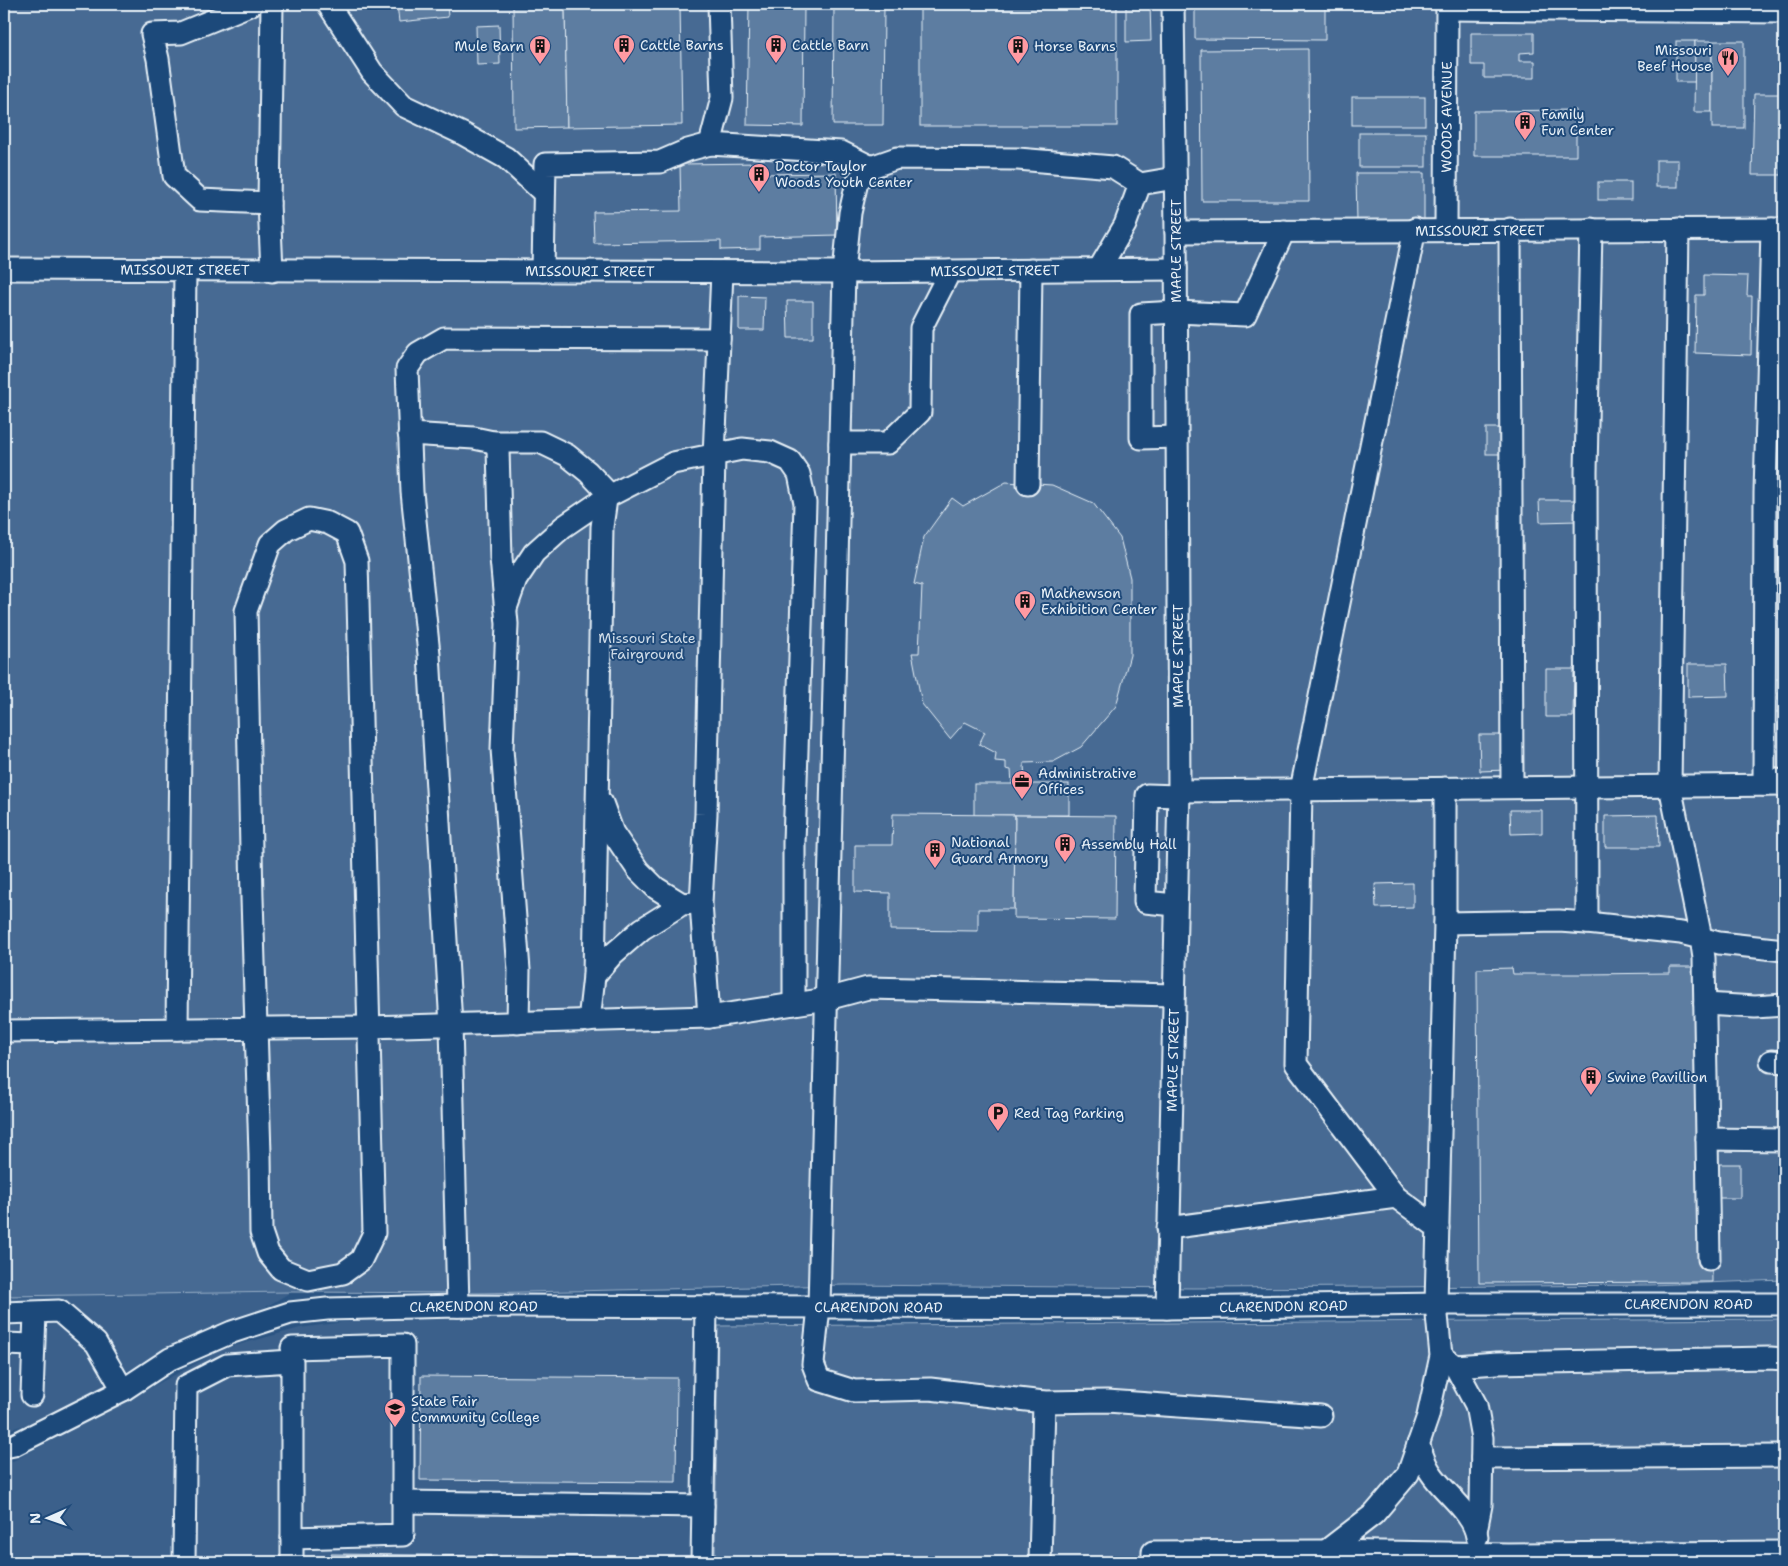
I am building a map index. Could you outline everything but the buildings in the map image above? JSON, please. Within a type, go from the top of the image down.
[{"type":"street","points":[[252,4],[181,33],[152,34],[158,60],[174,176],[200,200],[270,202]]},
{"type":"street","points":[[272,4],[270,202],[272,271]]},
{"type":"street","points":[[328,4],[372,72],[404,106],[463,134],[506,158],[544,193]]},
{"type":"street","points":[[710,144],[722,98],[720,4]]},
{"type":"street","name":"MAPLE STREET","points":[[1168,1308],[1168,1228],[1178,793],[1176,178],[1173,4]]},
{"type":"street","points":[[1447,6],[1780,9]]},
{"type":"street","name":"WOODS AVENUE","points":[[1446,229],[1447,6]]},
{"type":"street","points":[[543,271],[545,164],[660,162],[688,150],[710,144],[840,152],[871,167]]},
{"type":"street","points":[[1176,178],[1140,184],[1113,167],[1018,159],[897,158],[871,167],[857,182],[850,213],[844,272],[819,1307],[813,1364],[819,1380],[854,1391],[930,1389],[1044,1402],[1107,1401],[1321,1416]]},
{"type":"street","points":[[1099,269],[1125,225],[1140,184]]},
{"type":"street","points":[[1415,229],[1301,790],[1296,1064],[1396,1197],[1438,1228]]},
{"type":"street","name":"MISSOURI STREET","points":[[1176,232],[1415,229],[1778,229]]},
{"type":"street","points":[[1510,229],[1512,788]]},
{"type":"street","points":[[1587,923],[1586,472],[1590,229]]},
{"type":"street","points":[[1678,229],[1670,786],[1704,958],[1710,1258]]},
{"type":"street","points":[[1774,785],[1765,493],[1778,229]]},
{"type":"street","points":[[1177,437],[1141,438],[1141,314],[1176,312],[1245,314],[1284,231]]},
{"type":"street","name":"MISSOURI STREET","points":[[4,269],[844,272],[1176,269]]},
{"type":"street","points":[[176,1029],[185,270]]},
{"type":"street","points":[[1028,484],[1031,270]]},
{"type":"street","points":[[840,443],[888,443],[920,412],[921,328],[950,271]]},
{"type":"street","points":[[709,1017],[691,904],[706,814],[714,456],[722,272]]},
{"type":"street","points":[[458,1306],[451,1025],[429,654],[412,492],[407,369],[418,353],[444,338],[719,339]]},
{"type":"street","points":[[409,434],[474,438],[493,442],[540,442],[567,455],[608,492],[602,527],[594,976],[589,1021]]},
{"type":"street","points":[[493,442],[498,449],[501,558],[507,624],[502,750],[519,970],[518,1023]]},
{"type":"street","points":[[506,608],[516,580],[534,553],[563,527],[607,497],[673,463],[742,449],[770,452],[790,461],[799,474],[805,503],[794,843],[794,1004]]},
{"type":"street","points":[[309,519],[328,523],[347,533],[357,561],[374,1233],[361,1260],[343,1273],[308,1280],[281,1269],[268,1253],[261,1232],[256,1028],[246,612],[270,544],[286,530],[309,519]]},
{"type":"street","points":[[1175,905],[1145,902],[1147,794],[1301,790],[1774,785],[1784,778]]},
{"type":"street","points":[[1445,788],[1445,923],[1436,1305],[1448,1361],[1476,1404],[1482,1438],[1481,1506],[1476,1531],[1479,1558]]},
{"type":"street","points":[[598,793],[613,833],[638,870],[656,888],[691,904]]},
{"type":"street","points":[[594,976],[613,954],[642,929],[691,904]]},
{"type":"street","points":[[1445,923],[1559,920],[1681,933],[1719,943],[1784,950]]},
{"type":"street","points":[[4,1031],[368,1027],[709,1017],[827,999],[868,988],[1174,995]]},
{"type":"street","points":[[1705,1004],[1755,1007],[1784,1005]]},
{"type":"street","points":[[1707,1139],[1784,1140]]},
{"type":"street","points":[[1168,1228],[1396,1197]]},
{"type":"street","name":"CLARENDON ROAD","points":[[4,1447],[14,1445],[123,1390],[170,1359],[232,1332],[290,1313],[327,1309],[458,1306],[1168,1308],[1784,1304]]},
{"type":"street","points":[[702,1562],[706,1308]]},
{"type":"street","points":[[4,1313],[59,1311],[96,1343],[123,1390]]},
{"type":"street","points":[[32,1395],[35,1313]]},
{"type":"street","points":[[290,1313],[292,1354],[292,1562]]},
{"type":"street","points":[[4,1344],[33,1345]]},
{"type":"street","points":[[184,1562],[186,1386],[227,1365],[292,1354],[402,1346],[403,1535],[292,1538]]},
{"type":"street","points":[[1448,1361],[1784,1359]]},
{"type":"street","points":[[1326,1551],[1374,1514],[1408,1474],[1448,1361]]},
{"type":"street","points":[[1040,1562],[1044,1402]]},
{"type":"street","points":[[1418,1444],[1431,1473],[1457,1501],[1476,1531]]},
{"type":"street","points":[[1482,1458],[1784,1456]]},
{"type":"street","points":[[403,1502],[703,1506]]},
{"type":"street","points":[[1153,1562],[1153,1552],[1264,1557],[1326,1551],[1369,1557],[1479,1558],[1727,1557],[1784,1552]]},
{"type":"shaded area","points":[[291,1292],[261,1310],[159,1352],[75,1403],[42,1420],[4,1431],[4,1293]]},
{"type":"shaded area","name":"State Fair Community College","points":[[692,1317],[718,1326],[715,1562],[4,1562],[4,1463],[13,1461],[223,1349],[300,1328],[372,1318]]},
{"type":"green space","name":"Missouri State Fairground","points":[[4,4],[1784,4],[1784,1280],[1650,1285],[1194,1288],[845,1285],[479,1293],[291,1292],[4,1296]]},
{"type":"green space","points":[[1784,1319],[1784,1562],[715,1562],[718,1326]]},
{"type":"place","name":"Cattle Barns","points":[[624,64]]},
{"type":"place","name":"Cattle Barn","points":[[776,64]]},
{"type":"place","name":"Mule Barn","points":[[540,65]]},
{"type":"place","name":"Horse Barns","points":[[1018,65]]},
{"type":"place","name":"Missouri Beef House","points":[[1728,77]]},
{"type":"place","name":"Family Fun Center","points":[[1525,141]]},
{"type":"place","name":"Doctor Taylor Woods Youth Center","points":[[759,193]]},
{"type":"place","name":"Mathewson Exhibition Center","points":[[1025,620]]},
{"type":"place","name":"Administrative Offices","points":[[1022,800]]},
{"type":"place","name":"Assembly Hall","points":[[1065,863]]},
{"type":"place","name":"National Guard Armory","points":[[935,869]]},
{"type":"place","name":"Swine Pavillion","points":[[1591,1096]]},
{"type":"place","name":"Red Tag Parking","points":[[998,1132]]},
{"type":"place","name":"State Fair Community College","points":[[395,1428]]}]
